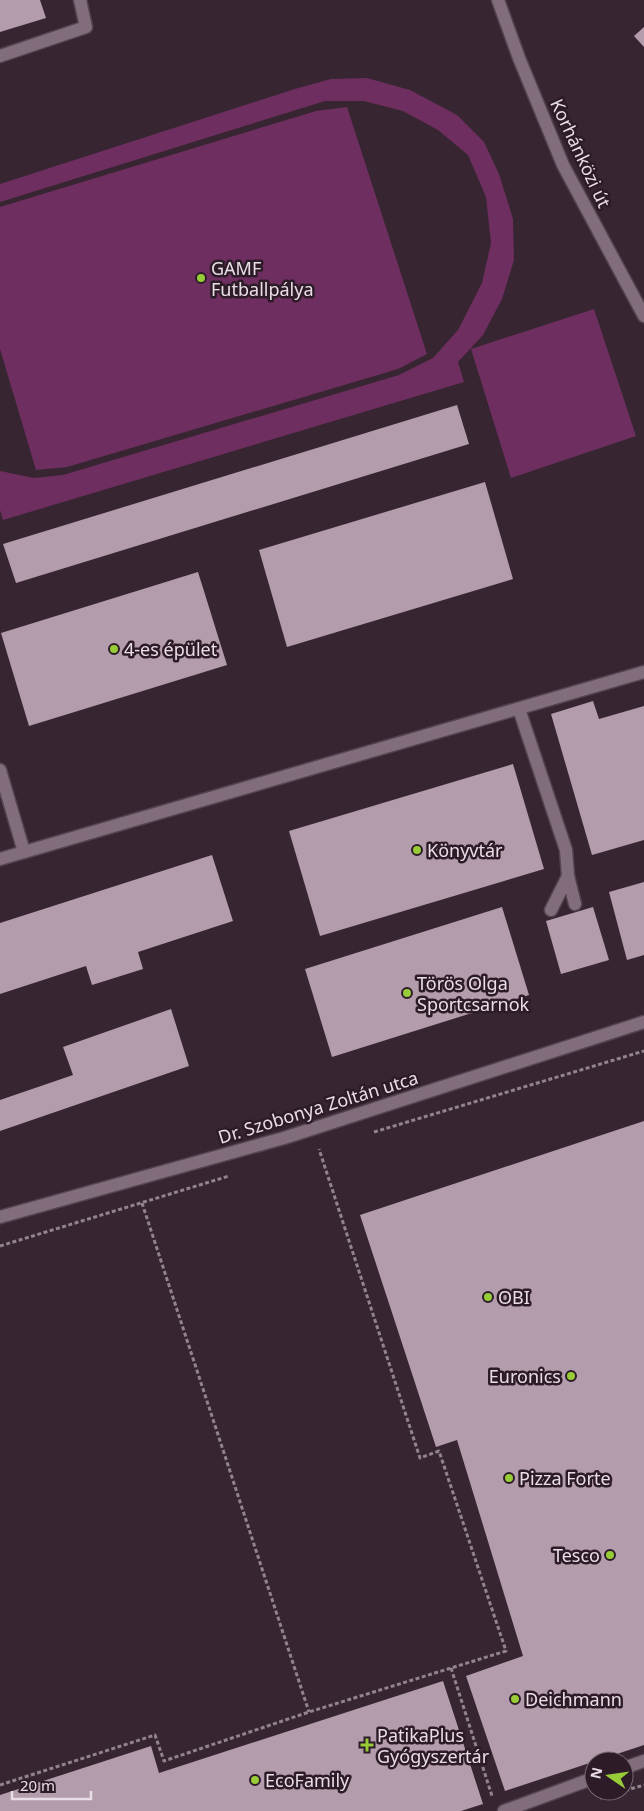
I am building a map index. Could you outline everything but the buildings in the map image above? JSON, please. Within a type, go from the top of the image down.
[{"type":"street","points":[[0,56],[86,27],[80,0]]},
{"type":"street","name":"Korhánközi út","points":[[498,0],[518,58],[563,165],[644,316]]},
{"type":"street","points":[[0,859],[644,672]]},
{"type":"street","points":[[519,709],[566,850],[568,876],[575,904]]},
{"type":"street","points":[[0,770],[24,852]]},
{"type":"street","points":[[551,910],[568,876]]},
{"type":"street","name":"Dr. Szobonya Zoltán utca","points":[[0,1217],[284,1138],[644,1022]]},
{"type":"street","points":[[504,1811],[584,1782]]},
{"type":"path","points":[[0,1785],[155,1735],[164,1761],[309,1712],[506,1650],[439,1451],[420,1458],[319,1149]]},
{"type":"path","points":[[142,1202],[309,1712]]},
{"type":"path","points":[[451,1668],[494,1802]]},
{"type":"shaded area","points":[[367,78],[410,90],[457,115],[484,142],[499,174],[513,219],[514,260],[502,299],[483,335],[458,362],[464,382],[3,520],[0,510],[0,471],[34,478],[63,475],[399,375],[433,358],[458,330],[482,283],[491,243],[486,197],[468,155],[438,130],[403,111],[364,101],[325,101],[0,202],[0,184],[295,89],[331,79]]},
{"type":"shaded area","name":"GAMF Futballpálya","points":[[347,107],[427,354],[398,369],[67,467],[36,470],[0,349],[0,207],[316,111]]},
{"type":"shaded area","points":[[594,309],[636,436],[511,478],[471,349]]},
{"type":"place","name":"GAMF Futballpálya","points":[[201,278]]},
{"type":"place","name":"4-es épület","points":[[114,649]]},
{"type":"place","name":"Könyvtár","points":[[417,850]]},
{"type":"place","name":"Törös Olga Sportcsarnok","points":[[407,993]]},
{"type":"place","name":"OBI","points":[[488,1297]]},
{"type":"place","name":"Euronics","points":[[571,1376]]},
{"type":"place","name":"Pizza Forte","points":[[509,1478]]},
{"type":"place","name":"Tesco","points":[[610,1555]]},
{"type":"place","name":"Deichmann","points":[[515,1699]]},
{"type":"place","name":"PatikaPlus Gyógyszertár","points":[[367,1745]]},
{"type":"place","name":"EcoFamily","points":[[255,1780]]}]
